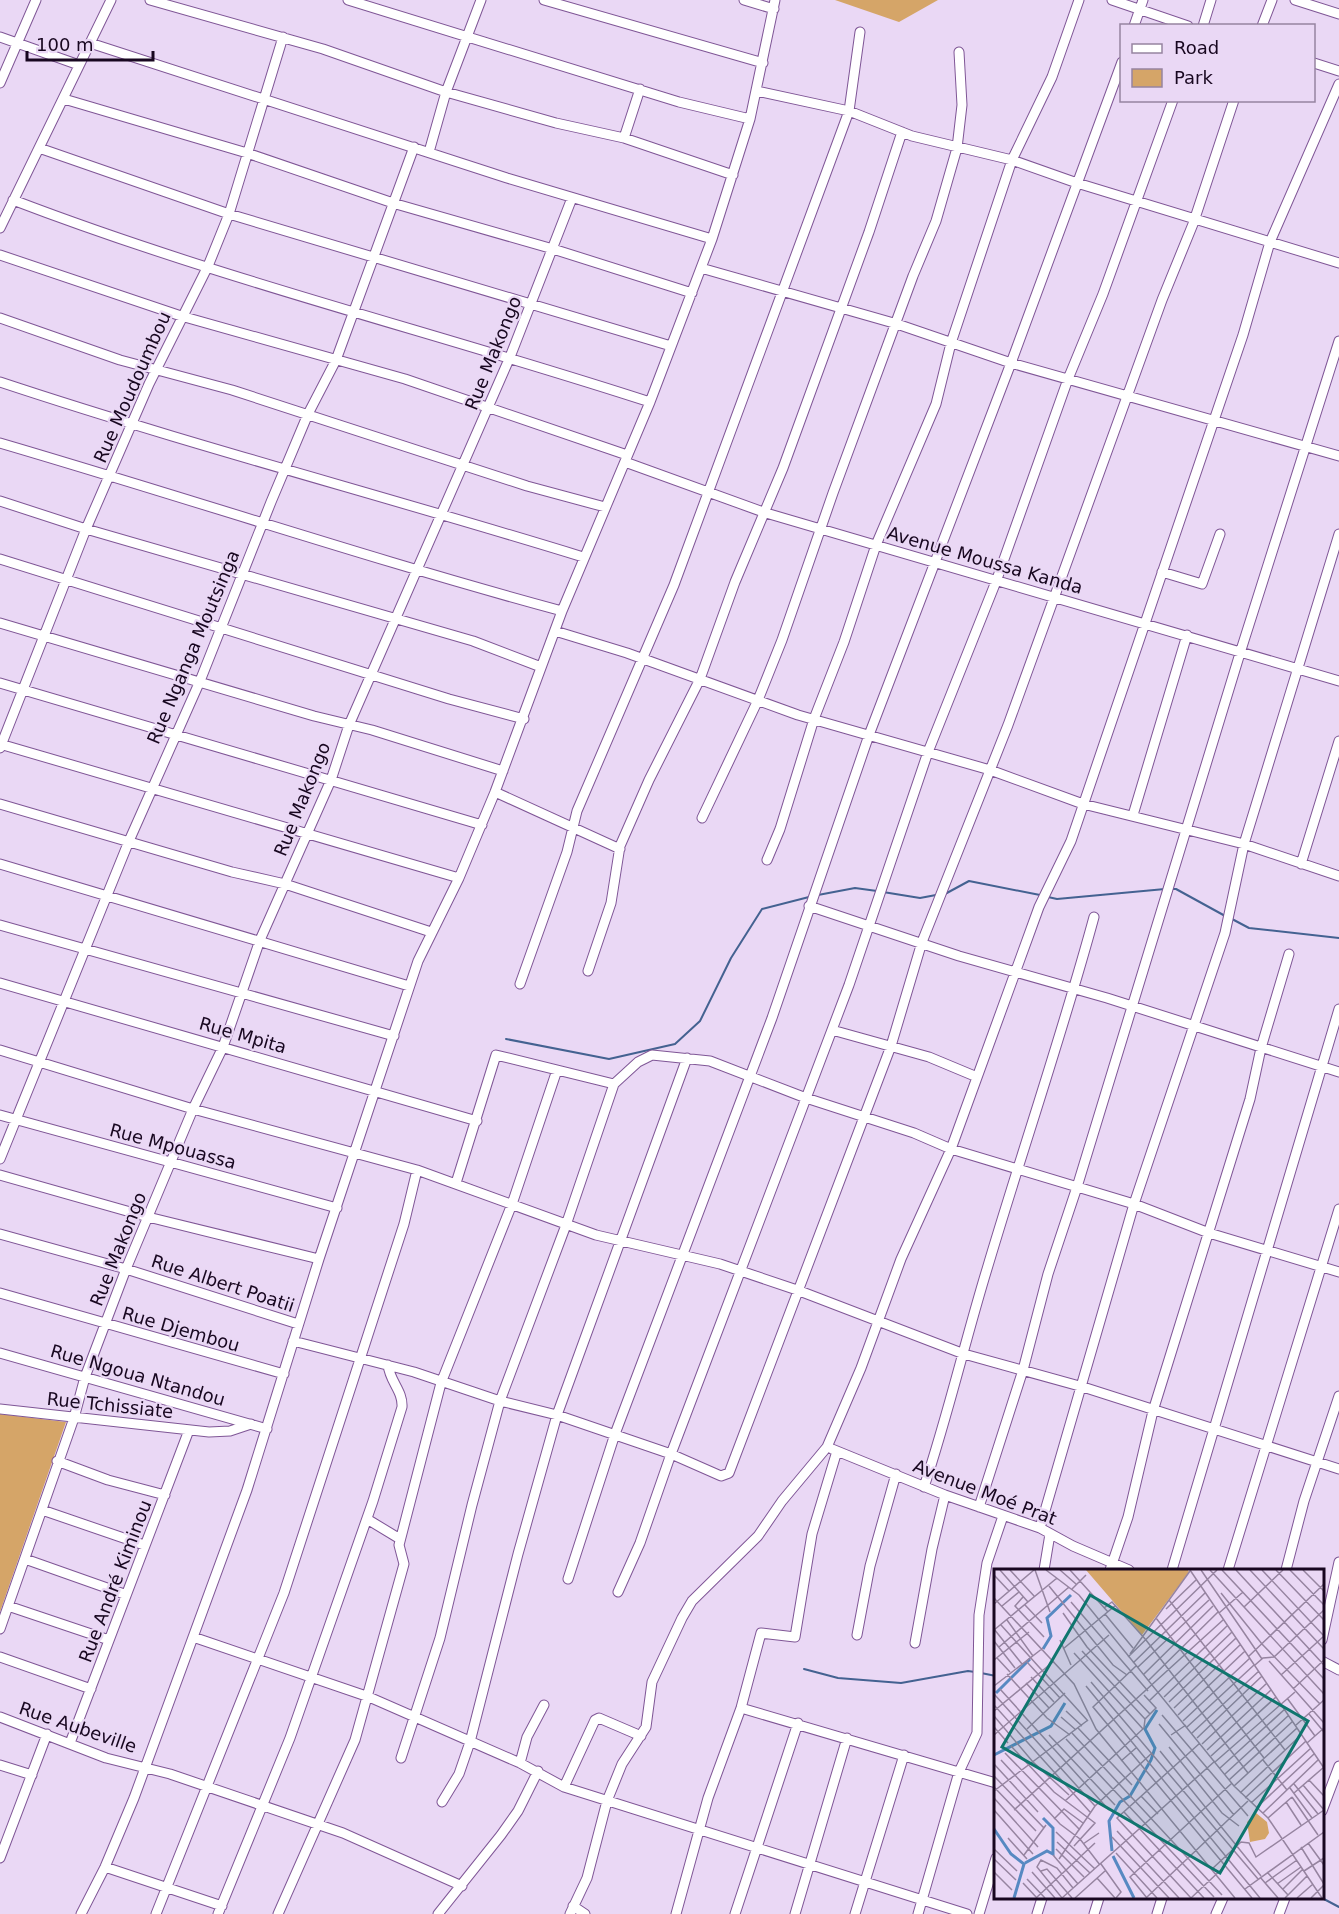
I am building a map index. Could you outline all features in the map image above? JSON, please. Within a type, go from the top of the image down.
[{"type":"street","points":[[0,83],[36,0]]},
{"type":"street","points":[[0,228],[111,0]]},
{"type":"street","points":[[150,0],[282,37],[446,92],[556,123],[624,138],[733,175]]},
{"type":"street","points":[[348,0],[640,89],[750,119]]},
{"type":"street","points":[[429,152],[446,92],[481,0]]},
{"type":"street","points":[[544,0],[763,63]]},
{"type":"street","points":[[81,1914],[105,1867],[145,1766],[267,1429],[298,1324],[377,1091],[409,986],[431,932],[459,878],[482,825],[524,719],[541,667],[583,557],[650,402],[712,239],[750,119],[774,5],[744,0]]},
{"type":"street","points":[[767,860],[780,829],[814,719],[844,642],[876,545],[936,404],[951,343],[1012,160],[1052,77],[1079,0]]},
{"type":"street","points":[[1112,0],[1142,4],[1184,24]]},
{"type":"street","points":[[1204,24],[1211,0]]},
{"type":"street","points":[[1263,24],[1272,0]]},
{"type":"street","points":[[1295,0],[1339,14]]},
{"type":"street","points":[[1135,24],[1142,4]]},
{"type":"street","points":[[520,984],[574,826],[577,810],[628,688],[643,659],[710,490],[849,111],[861,32]]},
{"type":"street","points":[[0,37],[79,65]]},
{"type":"street","name":"Rue Moudoumbou","points":[[0,746],[24,691],[86,529],[111,477],[132,422],[181,316],[208,266],[229,214],[266,98],[282,37]]},
{"type":"street","points":[[90,44],[266,98],[572,198],[712,239]]},
{"type":"street","points":[[702,818],[758,700],[823,528],[833,493],[936,221],[957,148],[962,105],[959,52]]},
{"type":"street","points":[[1315,63],[1339,71]]},
{"type":"street","points":[[568,1578],[615,1434],[771,1018],[869,735],[933,561],[1011,363],[1120,67]]},
{"type":"street","points":[[585,1914],[572,1910],[589,1871],[607,1801],[622,1764],[646,1727],[652,1682],[692,1602],[758,1536],[782,1501],[827,1447],[901,1259],[951,1149],[1040,907],[1071,842],[1243,335],[1270,243],[1339,84]]},
{"type":"street","points":[[624,138],[640,89]]},
{"type":"street","points":[[757,91],[849,111],[902,132],[957,148],[1012,160],[1077,183],[1195,217],[1270,243],[1339,263]]},
{"type":"street","points":[[64,99],[247,153],[396,204],[553,249],[692,293]]},
{"type":"street","points":[[618,1592],[640,1542],[671,1454],[832,1030],[928,752],[998,579],[1068,379],[1103,294],[1172,102]]},
{"type":"street","points":[[293,1341],[388,1365],[500,1401],[557,1415],[671,1454],[721,1476],[729,1473],[891,1046],[922,942],[990,771],[1055,596],[1195,217],[1233,102]]},
{"type":"street","points":[[588,971],[611,903],[620,849],[649,780],[700,679],[735,582],[766,513],[870,232],[902,132]]},
{"type":"street","name":"Rue Nganga Moutsinga","points":[[0,1159],[42,1062],[129,841],[200,681],[219,628],[285,468],[308,414],[336,360],[396,204],[414,147]]},
{"type":"street","points":[[39,148],[229,214],[671,346]]},
{"type":"street","name":"Rue Makongo","points":[[0,1629],[57,1461],[74,1418],[85,1377],[126,1269],[193,1109],[223,1047],[260,940],[305,833],[331,780],[349,725],[415,571],[443,513],[510,357],[572,198]]},
{"type":"street","points":[[13,200],[110,237],[208,266],[354,314],[510,357],[650,402]]},
{"type":"street","name":"Avenue Moussa Kanda","points":[[0,255],[181,316],[405,380],[626,459],[766,513],[998,579],[1144,625],[1241,650],[1339,681]]},
{"type":"street","points":[[701,268],[783,293],[841,306],[1011,363],[1339,456]]},
{"type":"street","points":[[0,318],[120,360],[308,414],[463,466],[605,507]]},
{"type":"street","points":[[979,1507],[1023,1370],[1048,1274],[1339,341]]},
{"type":"street","points":[[0,382],[443,513],[583,557]]},
{"type":"street","points":[[0,443],[263,521],[415,571],[562,611]]},
{"type":"street","points":[[0,501],[86,529],[473,641],[541,667]]},
{"type":"street","points":[[1162,572],[1202,584],[1220,534]]},
{"type":"street","points":[[1040,1528],[1065,1434],[1083,1387],[1134,1204],[1225,933],[1244,844],[1339,534]]},
{"type":"street","points":[[0,559],[219,628],[373,673],[449,699],[524,719]]},
{"type":"street","points":[[0,623],[503,771]]},
{"type":"street","points":[[555,631],[814,719],[990,771],[1083,804],[1244,844],[1339,876]]},
{"type":"street","points":[[1133,815],[1187,635]]},
{"type":"street","points":[[0,683],[482,825]]},
{"type":"street","points":[[1301,864],[1339,741]]},
{"type":"street","points":[[0,746],[459,878]]},
{"type":"street","points":[[495,792],[574,826],[597,840],[620,849]]},
{"type":"street","points":[[0,804],[285,884],[431,932]]},
{"type":"street","points":[[0,864],[164,915],[260,940],[409,986]]},
{"type":"street","points":[[809,906],[1339,1072]]},
{"type":"street","points":[[924,1487],[964,1354],[986,1270],[1075,988],[1094,917]]},
{"type":"street","points":[[0,925],[394,1036]]},
{"type":"street","points":[[1111,1567],[1128,1517],[1153,1411],[1250,1099],[1289,954]]},
{"type":"street","name":"Rue Mpita","points":[[0,983],[477,1121]]},
{"type":"street","points":[[1172,1569],[1212,1429],[1268,1251],[1320,1067],[1339,1009]]},
{"type":"street","points":[[832,1030],[929,1057],[977,1077]]},
{"type":"street","points":[[0,1050],[193,1109],[417,1170],[566,1225],[622,1242],[741,1271],[964,1354],[1083,1387],[1339,1469]]},
{"type":"street","points":[[456,1183],[496,1055],[614,1084]]},
{"type":"street","points":[[401,1758],[416,1718],[440,1638],[500,1401],[566,1225],[614,1084],[626,1070],[652,1055],[710,1061],[806,1098],[914,1133],[951,1149],[1134,1204],[1209,1233],[1339,1272]]},
{"type":"street","points":[[442,1802],[459,1774],[470,1742],[518,1554],[557,1415],[622,1242],[687,1058]]},
{"type":"street","points":[[278,1914],[339,1780],[369,1697],[404,1564],[399,1545],[400,1539],[441,1383],[512,1204],[557,1070]]},
{"type":"street","name":"Rue Mpouassa","points":[[0,1115],[337,1208]]},
{"type":"street","points":[[156,1914],[284,1593],[404,1224],[417,1170]]},
{"type":"street","points":[[0,1175],[148,1217],[319,1259]]},
{"type":"street","points":[[1228,1569],[1339,1209]]},
{"type":"street","name":"Rue Albert Poatii","points":[[0,1234],[126,1269],[298,1324]]},
{"type":"street","name":"Rue Djembou","points":[[0,1293],[284,1374]]},
{"type":"street","name":"Rue Ngoua Ntandou","points":[[0,1353],[267,1429]]},
{"type":"street","points":[[105,1867],[167,1888],[220,1910],[312,1676],[367,1519],[402,1407],[403,1399],[389,1376],[388,1365]]},
{"type":"street","points":[[1286,1569],[1304,1501],[1339,1396]]},
{"type":"street","name":"Rue Tchissiate","points":[[0,1409],[189,1430],[230,1431],[251,1424]]},
{"type":"street","name":"Rue André Kiminou","points":[[70,1743],[124,1594],[189,1430]]},
{"type":"street","name":"Avenue Moé Prat","points":[[827,1447],[945,1495],[1040,1528],[1111,1567]]},
{"type":"street","points":[[676,1914],[702,1829],[708,1798],[741,1708],[761,1633],[792,1639],[795,1637],[812,1534],[837,1451]]},
{"type":"street","points":[[57,1461],[108,1480],[165,1495]]},
{"type":"street","points":[[857,1635],[870,1566],[896,1474]]},
{"type":"street","points":[[915,1643],[932,1549],[945,1495]]},
{"type":"street","points":[[42,1510],[144,1545]]},
{"type":"street","points":[[918,1914],[960,1772],[978,1722],[976,1651],[979,1615],[987,1563],[1004,1516]]},
{"type":"street","points":[[367,1519],[400,1539]]},
{"type":"street","points":[[1044,1569],[1050,1534]]},
{"type":"street","points":[[25,1559],[124,1594]]},
{"type":"street","points":[[1324,1635],[1339,1562]]},
{"type":"street","points":[[8,1606],[109,1640]]},
{"type":"street","points":[[193,1637],[369,1697],[520,1762],[564,1786],[967,1914]]},
{"type":"street","points":[[0,1657],[91,1689]]},
{"type":"street","points":[[1324,1662],[1339,1670]]},
{"type":"street","points":[[520,1762],[527,1737],[544,1705]]},
{"type":"street","points":[[741,1708],[994,1782]]},
{"type":"street","name":"Rue Aubeville","points":[[0,1717],[116,1762],[145,1766],[208,1786],[371,1843],[462,1886]]},
{"type":"street","points":[[564,1786],[595,1720],[599,1718],[612,1722],[641,1736]]},
{"type":"street","points":[[735,1914],[755,1846],[798,1723]]},
{"type":"street","points":[[0,1858],[47,1734]]},
{"type":"street","points":[[795,1914],[847,1738]]},
{"type":"street","points":[[855,1914],[904,1755]]},
{"type":"street","points":[[0,1765],[32,1775]]},
{"type":"street","points":[[1324,1808],[1339,1766]]},
{"type":"street","points":[[438,1914],[518,1812],[538,1772]]},
{"type":"street","points":[[0,1829],[10,1833]]},
{"type":"street","points":[[979,1914],[994,1865]]},
{"type":"street","points":[[1037,1914],[1042,1899]]},
{"type":"street","points":[[1094,1914],[1099,1899]]},
{"type":"street","points":[[1157,1914],[1162,1899]]},
{"type":"street","points":[[1216,1914],[1223,1899]]},
{"type":"street","points":[[1279,1914],[1285,1899]]},
{"type":"green space","points":[[835,0],[938,0],[899,22]]},
{"type":"green space","points":[[0,1414],[66,1422],[0,1612]]},
{"type":"waterway","points":[[945,894],[969,881],[1040,895]]},
{"type":"waterway","points":[[818,895],[855,888],[877,891]]},
{"type":"waterway","points":[[1048,897],[1057,899],[1165,889]]},
{"type":"waterway","points":[[1171,889],[1176,889],[1227,917]]},
{"type":"waterway","points":[[883,892],[920,898],[936,895]]},
{"type":"waterway","points":[[506,1039],[609,1059],[675,1044],[700,1021],[731,958],[762,909],[809,897]]},
{"type":"waterway","points":[[1232,919],[1249,928],[1339,938]]},
{"type":"waterway","points":[[804,1669],[838,1678],[901,1683],[968,1671],[975,1672]]},
{"type":"waterway","points":[[981,1673],[994,1676]]},
{"type":"waterway","points":[[1324,1899],[1339,1907]]}]
